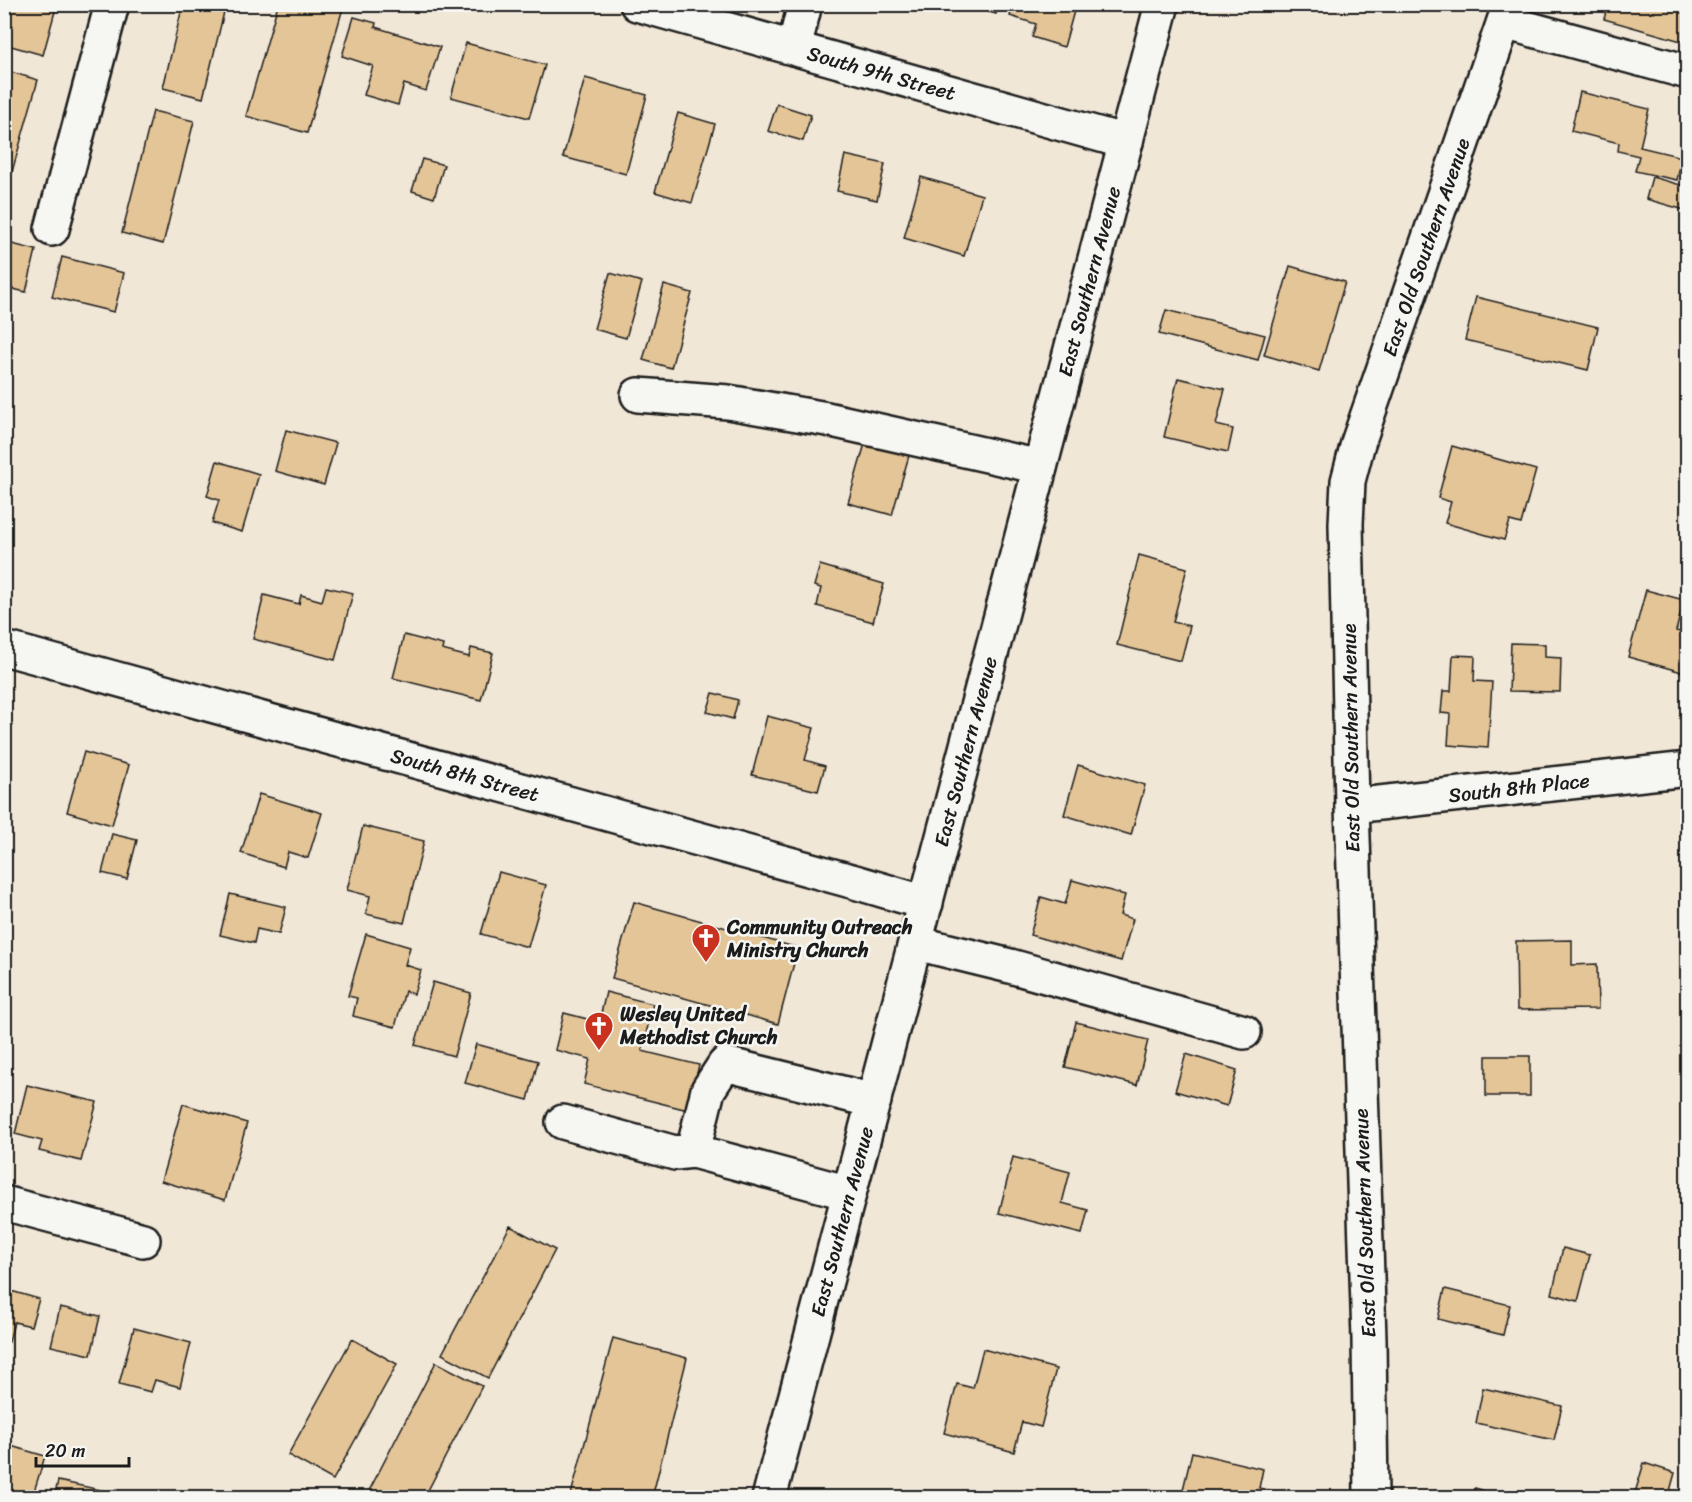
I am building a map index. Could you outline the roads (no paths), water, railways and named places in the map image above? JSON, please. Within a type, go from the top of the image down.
[{"type":"street","points":[[52,228],[112,4]]},
{"type":"street","name":"South 9th Street","points":[[636,4],[1126,142]]},
{"type":"street","points":[[794,48],[805,4]]},
{"type":"street","name":"East Southern Avenue","points":[[769,1497],[1162,4]]},
{"type":"street","points":[[1507,14],[1688,72]]},
{"type":"street","name":"East Old Southern Avenue","points":[[1371,1497],[1369,1339],[1352,806],[1346,524],[1348,482],[1358,443],[1507,14]]},
{"type":"street","points":[[638,395],[728,402],[827,419],[1041,467]]},
{"type":"street","name":"South 8th Street","points":[[4,648],[926,903]]},
{"type":"street","name":"South 8th Place","points":[[1352,806],[1688,769]]},
{"type":"street","points":[[916,943],[1010,966],[1244,1032]]},
{"type":"street","points":[[693,1151],[708,1090],[725,1064],[874,1101]]},
{"type":"street","points":[[563,1122],[675,1153],[693,1151],[849,1193]]},
{"type":"street","points":[[4,1203],[143,1240]]},
{"type":"place","name":"Community Outreach Ministry Church","points":[[706,964]]},
{"type":"place","name":"Wesley United Methodist Church","points":[[599,1052]]}]
